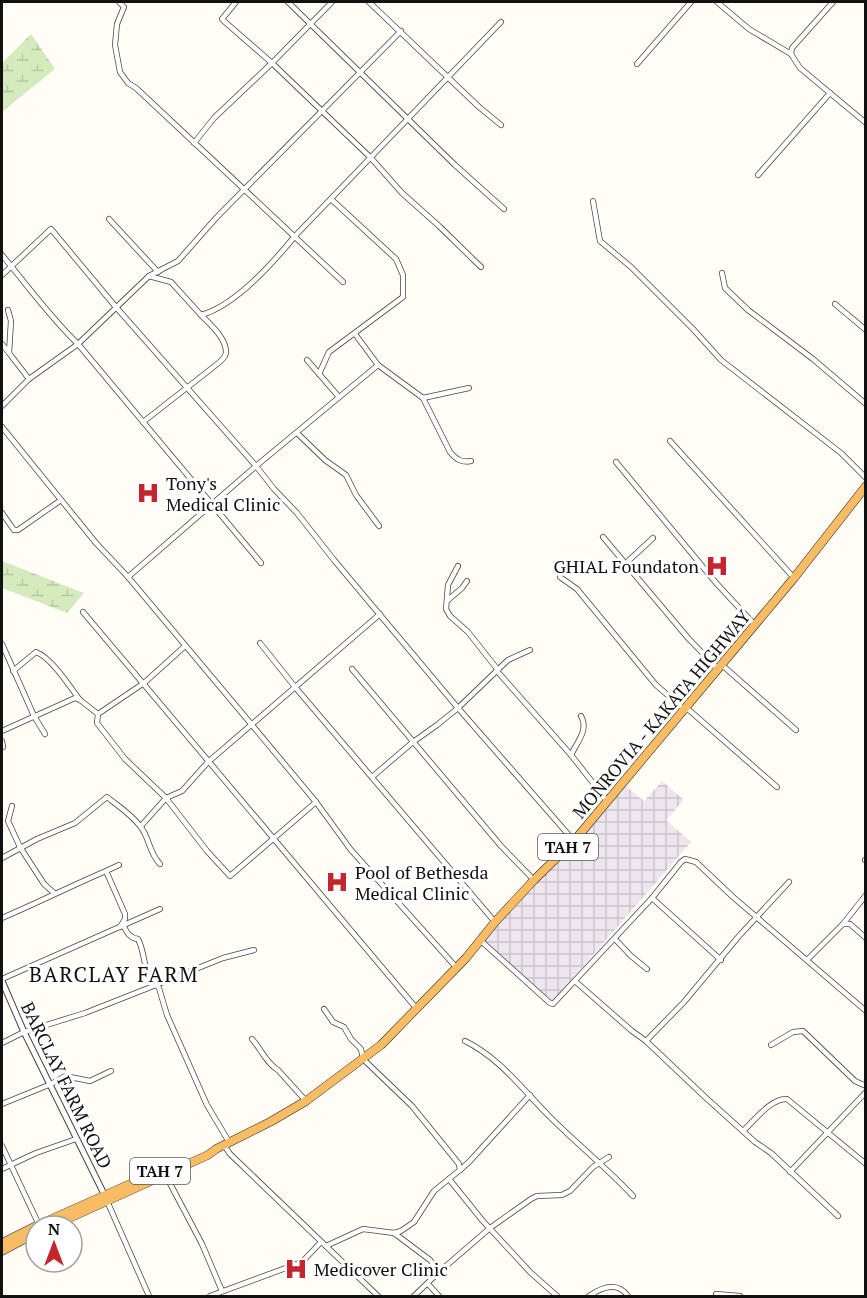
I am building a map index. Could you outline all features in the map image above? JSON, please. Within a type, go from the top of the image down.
[{"type":"highway","name":"MONROVIA - KAKATA HIGHWAY","points":[[66,1214],[208,1155],[306,1101],[381,1045],[481,941],[495,922],[534,880],[574,841],[794,578],[866,486]]},
{"type":"highway","name":"MONROVIA - KAKATA HIGHWAY","points":[[75,1214],[205,1151],[223,1145]]},
{"type":"highway","name":"MONROVIA - KAKATA HIGHWAY","points":[[2,1243],[24,1232]]},
{"type":"highway","points":[[2,1251],[24,1239]]},
{"type":"street","points":[[120,2],[124,7],[117,24],[115,45],[120,72],[128,83],[344,282]]},
{"type":"street","points":[[236,2],[222,19],[272,63],[371,158],[402,193],[481,267]]},
{"type":"street","points":[[288,2],[504,210]]},
{"type":"street","points":[[194,143],[214,118],[332,2]]},
{"type":"street","points":[[369,2],[501,125]]},
{"type":"street","points":[[637,64],[691,2]]},
{"type":"street","points":[[717,2],[749,29],[791,54],[800,68],[866,123]]},
{"type":"street","points":[[791,54],[792,48],[833,2]]},
{"type":"street","points":[[201,315],[215,311],[269,268],[295,236],[501,22]]},
{"type":"street","points":[[2,406],[29,379],[78,344],[115,306],[149,276],[178,261],[216,218],[401,31]]},
{"type":"street","points":[[758,175],[830,93]]},
{"type":"street","points":[[320,375],[329,352],[403,297],[403,275],[396,259],[332,200]]},
{"type":"street","points":[[593,201],[600,242],[631,267],[721,360],[841,453],[866,478]]},
{"type":"street","points":[[109,219],[158,272]]},
{"type":"street","points":[[2,275],[51,229],[115,306],[297,513],[458,708],[574,841]]},
{"type":"street","points":[[2,255],[58,324],[78,344],[214,504],[261,563]]},
{"type":"street","points":[[722,273],[725,288],[748,310],[813,359],[866,404]]},
{"type":"street","points":[[143,422],[216,365],[226,352],[220,337],[171,282],[149,276]]},
{"type":"street","points":[[835,303],[866,330]]},
{"type":"street","points":[[8,310],[9,353]]},
{"type":"street","points":[[355,334],[378,365],[423,398],[455,459],[464,462],[471,461]]},
{"type":"street","points":[[2,344],[29,379]]},
{"type":"street","points":[[307,360],[339,398]]},
{"type":"street","points":[[128,577],[256,466],[378,365]]},
{"type":"street","points":[[423,398],[469,388]]},
{"type":"street","points":[[2,427],[316,802],[351,849],[456,967]]},
{"type":"street","points":[[297,433],[325,460],[346,475],[356,495],[379,526]]},
{"type":"street","points":[[670,441],[794,578]]},
{"type":"street","points":[[616,462],[717,584],[755,625]]},
{"type":"street","points":[[2,513],[14,530],[18,530],[61,500]]},
{"type":"street","points":[[603,537],[688,638],[796,730]]},
{"type":"street","points":[[626,563],[653,538]]},
{"type":"street","points":[[458,566],[448,585],[446,609],[450,616],[468,632],[497,670],[608,801]]},
{"type":"street","points":[[560,577],[577,588],[656,685],[685,710],[689,710],[777,787]]},
{"type":"street","points":[[448,600],[467,581]]},
{"type":"street","points":[[83,612],[417,1009]]},
{"type":"street","points":[[141,826],[166,798],[182,791],[208,762],[380,614]]},
{"type":"street","points":[[260,643],[495,922]]},
{"type":"street","points":[[2,644],[9,664],[45,734]]},
{"type":"street","points":[[185,646],[144,683],[98,714],[97,723],[125,759],[166,798],[207,851],[230,876],[316,802]]},
{"type":"street","points":[[372,777],[458,708],[508,660],[530,650]]},
{"type":"street","points":[[13,671],[36,652],[41,654],[80,700],[98,714]]},
{"type":"street","points":[[2,667],[9,664]]},
{"type":"street","points":[[352,669],[501,846],[534,880]]},
{"type":"street","points":[[2,731],[68,700],[75,698],[80,700]]},
{"type":"street","points":[[571,755],[582,735],[585,722],[581,716]]},
{"type":"street","points":[[2,858],[20,847],[75,823],[107,797],[122,807],[141,826],[152,855],[160,864]]},
{"type":"street","points":[[2,825],[8,818],[12,806]]},
{"type":"street","points":[[8,818],[20,847],[44,884],[54,893]]},
{"type":"street","points":[[481,941],[552,1004],[576,982],[686,859],[696,862],[756,917],[866,1011]]},
{"type":"street","points":[[2,918],[119,865]]},
{"type":"street","points":[[106,871],[125,914],[122,926]]},
{"type":"street","points":[[646,1041],[684,1002],[789,882]]},
{"type":"street","points":[[807,960],[843,924],[866,895]]},
{"type":"street","points":[[652,898],[721,960]]},
{"type":"street","points":[[2,980],[160,909]]},
{"type":"street","points":[[843,924],[850,924],[866,939]]},
{"type":"street","points":[[122,926],[126,933],[138,939],[144,954],[147,973],[159,988],[166,1015],[223,1145],[378,1296]]},
{"type":"street","points":[[615,939],[647,969]]},
{"type":"street","points":[[2,1043],[24,1032],[85,1013],[223,958],[254,950]]},
{"type":"street","name":"BARCLAY FARM ROAD","points":[[2,980],[24,1032],[105,1198]]},
{"type":"street","points":[[576,982],[646,1041],[838,1216]]},
{"type":"street","points":[[324,1009],[333,1022],[344,1027],[361,1049],[363,1059],[411,1106],[459,1164],[460,1170]]},
{"type":"street","points":[[771,1045],[793,1032],[803,1031],[855,1081],[866,1086]]},
{"type":"street","points":[[252,1039],[261,1049],[262,1055],[306,1101]]},
{"type":"street","points":[[465,1041],[491,1057],[549,1117],[633,1196]]},
{"type":"street","points":[[2,1104],[65,1076],[90,1081],[111,1071]]},
{"type":"street","points":[[790,1172],[866,1092]]},
{"type":"street","points":[[394,1233],[414,1222],[434,1191],[469,1162],[530,1095]]},
{"type":"street","points":[[743,1131],[774,1103],[787,1099],[866,1164]]},
{"type":"street","points":[[2,1169],[76,1139]]},
{"type":"street","points":[[2,1146],[32,1214]]},
{"type":"street","points":[[414,1296],[490,1228],[531,1198],[562,1195],[570,1191],[598,1163],[609,1157]]},
{"type":"street","points":[[165,1174],[202,1244],[222,1291]]},
{"type":"street","points":[[449,1179],[530,1272],[557,1296]]},
{"type":"street","points":[[105,1198],[149,1296]]},
{"type":"street","points":[[210,1296],[302,1262],[324,1244],[363,1229],[394,1233],[430,1260],[439,1272]]},
{"type":"street","points":[[428,1284],[439,1296]]},
{"type":"street","points":[[588,1296],[614,1286],[622,1289],[628,1296]]},
{"type":"street","points":[[716,1294],[740,1296]]},
{"type":"shaded area","points":[[662,781],[684,800],[666,820],[691,842],[553,1001],[483,941],[621,782],[644,801]]},
{"type":"green space","points":[[31,34],[55,69],[2,112],[2,63]]},
{"type":"green space","points":[[2,561],[84,593],[67,613],[2,588]]},
{"type":"place","name":"Tony's Medical Clinic","points":[[148,493]]},
{"type":"place","name":"GHIAL Foundaton","points":[[717,566]]},
{"type":"place","name":"Pool of Bethesda Medical Clinic","points":[[337,882]]},
{"type":"place","name":"Medicover Clinic","points":[[296,1269]]},
{"type":"district","name":"BARCLAY FARM","points":[[114,974]]}]
